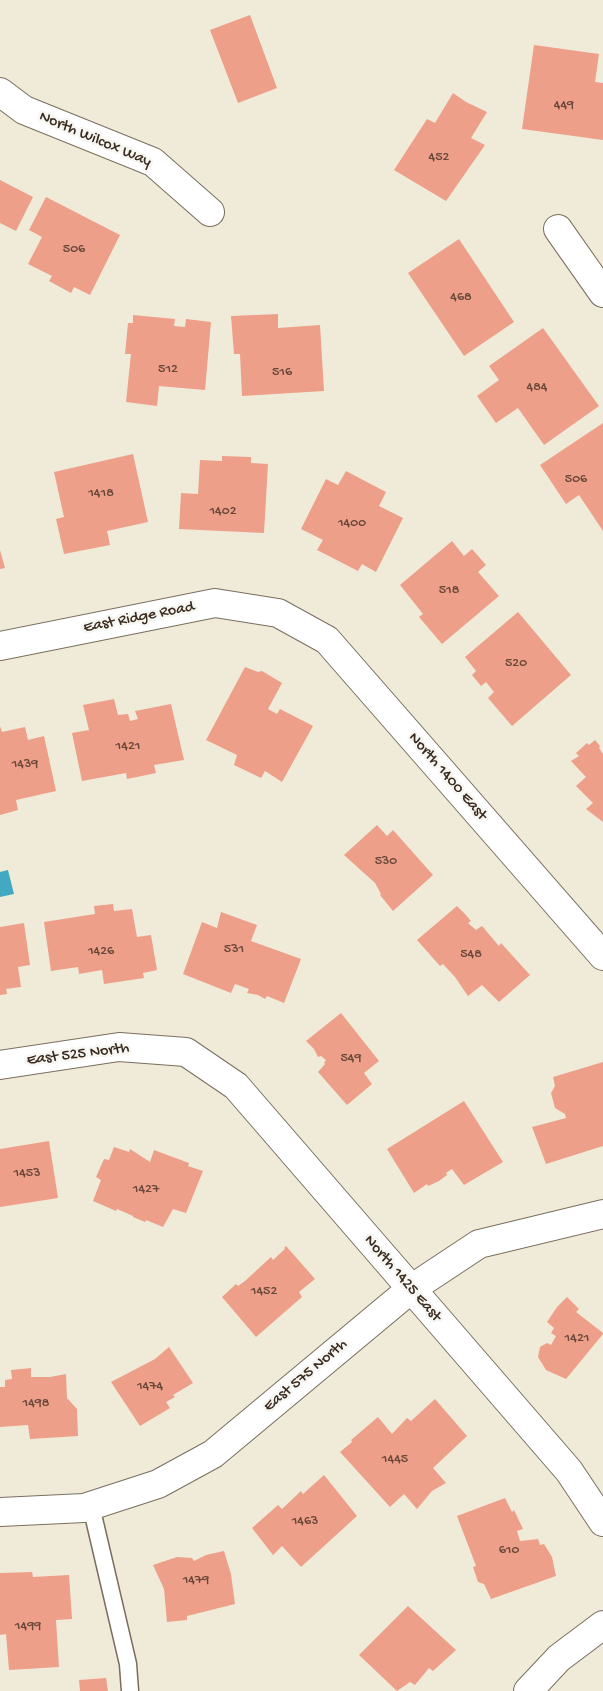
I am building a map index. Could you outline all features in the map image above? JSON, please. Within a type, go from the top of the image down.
[{"type":"street","name":"North Wilcox Way","points":[[0,92],[24,110],[152,162],[210,212]]},
{"type":"street","points":[[558,229],[603,293]]},
{"type":"street","name":"East Ridge Road","points":[[0,646],[215,603],[278,613]]},
{"type":"street","name":"North 1400 East","points":[[278,613],[327,640],[603,956]]},
{"type":"street","name":"East 525 North","points":[[0,1065],[119,1047],[186,1052]]},
{"type":"street","name":"North 1425 East","points":[[186,1052],[236,1086],[569,1471],[603,1522]]},
{"type":"street","name":"East 575 North","points":[[0,1512],[84,1508],[158,1484],[213,1454],[411,1289],[479,1244],[603,1214]]},
{"type":"street","points":[[528,1691],[559,1658],[603,1625]]},
{"type":"lane","points":[[91,1506],[128,1664],[130,1691]]},
{"type":"water","points":[[8,870],[14,894],[0,897],[0,872]]},
{"type":"building","points":[[250,15],[277,88],[238,103],[210,30]]},
{"type":"building","points":[[534,45],[599,54],[595,82],[603,83],[603,140],[522,129]]},
{"type":"building","points":[[453,93],[466,102],[487,112],[471,138],[485,145],[446,201],[394,170],[427,119],[435,123]]},
{"type":"building","points":[[0,180],[33,197],[16,231],[0,223]]},
{"type":"building","points":[[46,197],[120,235],[90,295],[74,287],[71,293],[49,281],[52,276],[28,264],[42,237],[29,230]]},
{"type":"building","points":[[459,239],[514,322],[464,356],[408,273]]},
{"type":"building","points":[[278,314],[278,328],[320,325],[324,391],[242,396],[240,354],[234,354],[231,316]]},
{"type":"building","points":[[133,315],[175,319],[174,326],[185,327],[186,319],[211,322],[205,390],[159,386],[157,406],[126,402],[131,354],[125,354],[128,323],[133,323]]},
{"type":"building","points":[[543,328],[599,406],[544,445],[518,408],[496,423],[477,396],[499,380],[489,366]]},
{"type":"building","points":[[603,423],[603,531],[579,495],[566,504],[540,465]]},
{"type":"building","points":[[133,454],[148,522],[107,531],[110,545],[64,554],[56,519],[64,517],[54,472]]},
{"type":"building","points":[[222,456],[251,457],[251,463],[268,464],[264,533],[179,529],[181,493],[198,494],[200,460],[222,461]]},
{"type":"building","points":[[346,471],[386,492],[379,506],[403,518],[376,572],[362,564],[358,571],[317,550],[323,540],[301,529],[326,479],[338,485]]},
{"type":"building","points":[[452,541],[464,556],[472,549],[486,565],[478,572],[499,596],[442,644],[419,617],[423,614],[400,585]]},
{"type":"building","points":[[0,550],[5,568],[0,569]]},
{"type":"building","points":[[518,612],[571,675],[512,726],[488,698],[494,692],[486,682],[481,686],[472,675],[476,671],[465,657]]},
{"type":"building","points":[[245,667],[258,672],[262,671],[282,683],[268,709],[277,714],[280,709],[313,726],[282,782],[265,771],[261,778],[234,765],[237,755],[206,740]]},
{"type":"building","points":[[114,699],[118,715],[128,714],[130,721],[138,719],[135,711],[171,704],[184,760],[154,765],[156,773],[127,779],[126,773],[82,781],[72,733],[89,730],[83,705]]},
{"type":"building","points":[[0,726],[2,732],[25,727],[28,740],[44,736],[56,791],[16,800],[18,810],[0,815]]},
{"type":"building","points":[[595,740],[603,754],[603,822],[586,809],[593,803],[576,786],[586,777],[571,761],[579,756],[576,753],[587,743],[589,745]]},
{"type":"building","points":[[377,825],[387,836],[393,830],[433,875],[393,911],[380,895],[375,883],[344,855]]},
{"type":"building","points":[[113,904],[114,911],[132,909],[137,937],[151,935],[157,970],[143,973],[144,978],[104,984],[102,970],[79,974],[78,967],[51,971],[44,922],[95,914],[94,906]]},
{"type":"building","points":[[457,906],[471,921],[468,923],[476,930],[482,926],[499,946],[501,943],[530,975],[499,1002],[482,985],[468,996],[455,977],[443,964],[440,966],[417,940]]},
{"type":"building","points":[[221,912],[257,925],[251,941],[301,959],[284,1003],[267,996],[265,999],[258,995],[247,993],[249,989],[235,984],[231,993],[183,974],[202,922],[217,928]]},
{"type":"building","points":[[24,923],[30,965],[18,967],[21,987],[6,989],[7,994],[0,995],[0,927]]},
{"type":"building","points":[[341,1013],[379,1061],[364,1073],[372,1084],[347,1105],[318,1072],[326,1060],[321,1056],[318,1057],[314,1049],[306,1041]]},
{"type":"building","points":[[603,1062],[603,1146],[546,1164],[532,1127],[566,1118],[565,1114],[555,1108],[551,1093],[555,1086],[553,1077]]},
{"type":"building","points":[[464,1101],[503,1162],[464,1185],[452,1169],[439,1181],[428,1186],[427,1184],[414,1193],[387,1149]]},
{"type":"building","points":[[49,1141],[58,1198],[0,1207],[0,1149]]},
{"type":"building","points":[[114,1147],[129,1152],[130,1149],[150,1162],[154,1150],[189,1163],[188,1166],[203,1171],[186,1213],[173,1209],[163,1227],[146,1220],[145,1222],[117,1209],[116,1211],[93,1201],[101,1180],[96,1177],[104,1159],[109,1160]]},
{"type":"building","points":[[286,1246],[315,1279],[299,1292],[302,1297],[256,1337],[222,1297],[236,1284],[238,1286],[245,1281],[271,1257],[273,1260]]},
{"type":"building","points":[[567,1297],[579,1309],[576,1312],[603,1334],[566,1379],[546,1370],[538,1357],[540,1347],[547,1343],[551,1345],[556,1336],[551,1333],[554,1328],[547,1322],[557,1307]]},
{"type":"building","points":[[169,1347],[193,1383],[173,1395],[175,1397],[166,1402],[170,1408],[140,1426],[111,1382],[155,1359]]},
{"type":"building","points":[[31,1368],[31,1377],[50,1377],[66,1374],[67,1398],[77,1409],[78,1436],[30,1439],[28,1425],[0,1427],[0,1387],[5,1387],[5,1380],[12,1379],[11,1370]]},
{"type":"building","points":[[435,1399],[467,1436],[433,1468],[446,1483],[432,1491],[417,1509],[404,1494],[390,1507],[340,1452],[378,1417],[392,1434],[407,1418],[411,1421]]},
{"type":"building","points":[[324,1475],[357,1516],[301,1567],[282,1546],[273,1555],[252,1528],[278,1505],[282,1509],[301,1491],[303,1494]]},
{"type":"building","points":[[505,1498],[512,1512],[514,1510],[523,1529],[517,1531],[520,1541],[538,1539],[540,1545],[544,1544],[552,1557],[556,1576],[491,1599],[484,1584],[478,1582],[473,1567],[476,1566],[457,1516]]},
{"type":"building","points":[[224,1551],[231,1574],[235,1604],[187,1616],[187,1620],[167,1622],[164,1589],[153,1565],[177,1557],[192,1558],[194,1561],[206,1555]]},
{"type":"building","points":[[32,1572],[33,1577],[69,1575],[72,1619],[56,1620],[59,1667],[9,1670],[6,1634],[0,1635],[0,1573]]},
{"type":"building","points":[[408,1606],[456,1650],[433,1671],[429,1668],[415,1685],[410,1682],[397,1691],[359,1655]]},
{"type":"building","points":[[106,1678],[108,1691],[80,1691],[79,1680]]}]
